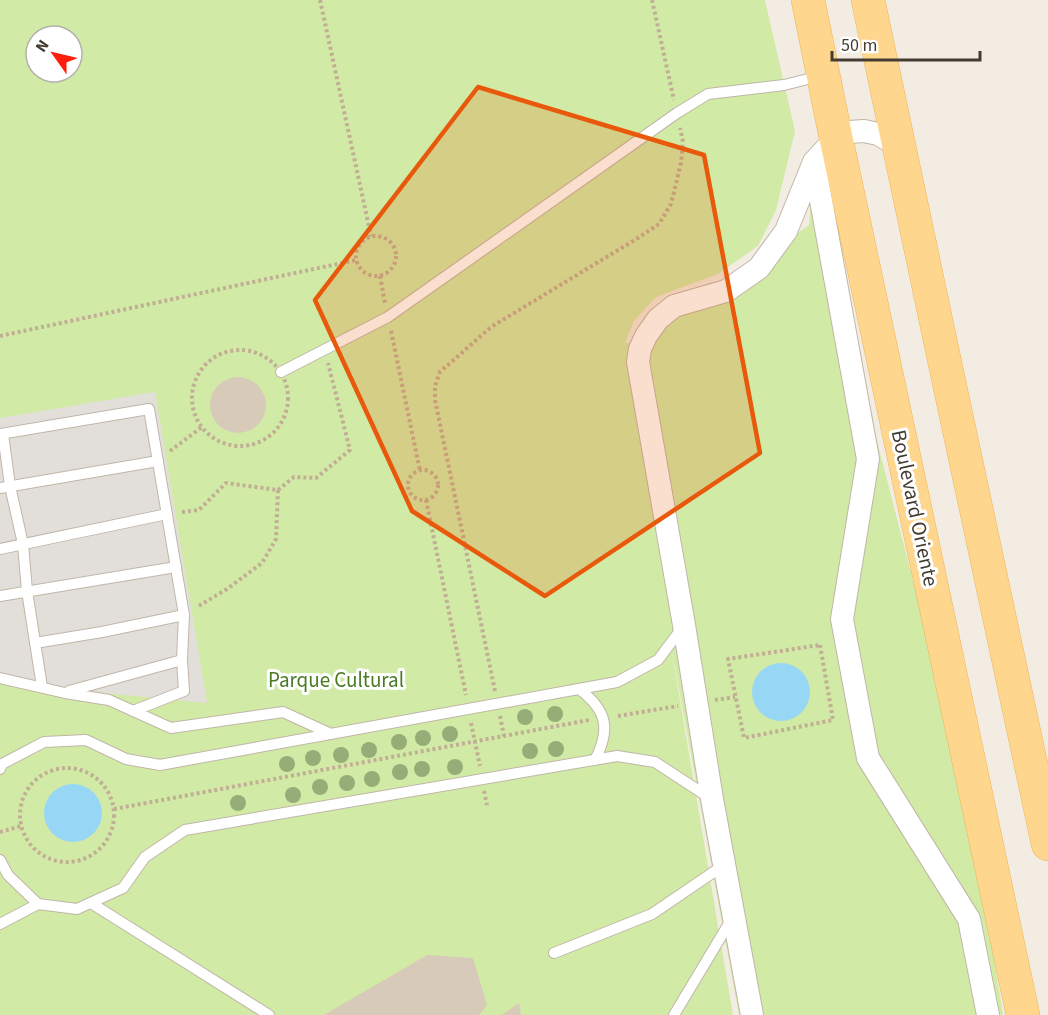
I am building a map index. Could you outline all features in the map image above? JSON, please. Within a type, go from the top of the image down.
[{"type":"main road","name":"Boulevard Oriente","points":[[808,0],[1023,1015]]},
{"type":"main road","points":[[868,0],[1048,844]]},
{"type":"street","points":[[752,1015],[712,799],[638,362],[640,349],[658,319],[674,306],[726,291],[759,268],[786,231],[814,162],[836,138],[849,132],[864,130],[890,141],[899,152]]},
{"type":"street","points":[[814,162],[867,459],[842,619],[868,758],[969,919],[988,1015]]},
{"type":"lane","points":[[281,372],[388,317],[677,113],[708,94],[784,85],[824,75]]},
{"type":"lane","points":[[42,687],[27,591],[23,544],[5,487],[2,434],[149,409],[184,615],[182,660],[184,691],[133,711]]},
{"type":"lane","points":[[5,487],[158,461]]},
{"type":"lane","points":[[0,549],[167,514]]},
{"type":"lane","points":[[0,596],[176,567]]},
{"type":"lane","points":[[35,644],[184,615]]},
{"type":"lane","points":[[1,765],[44,742],[86,740],[126,759],[160,765],[617,682],[658,660],[684,625]]},
{"type":"lane","points":[[65,693],[182,660]]},
{"type":"lane","points":[[0,678],[65,693],[109,700],[171,728],[283,712],[332,734]]},
{"type":"lane","points":[[579,689],[592,699],[601,713],[605,729],[603,745],[595,760]]},
{"type":"lane","points":[[0,924],[38,904],[76,909],[123,888],[145,857],[185,830],[618,756],[655,762],[712,799]]},
{"type":"lane","points":[[0,860],[8,875],[38,904]]},
{"type":"lane","points":[[554,953],[652,914],[724,865]]},
{"type":"lane","points":[[91,903],[268,1015]]},
{"type":"lane","points":[[674,1015],[734,916]]},
{"type":"path","points":[[320,0],[371,236]]},
{"type":"path","points":[[504,736],[435,400],[435,386],[440,372],[491,327],[659,224],[671,204],[681,163],[683,142],[652,0]]},
{"type":"path","points":[[371,236],[388,239],[396,250],[395,264],[391,270],[380,276],[365,273],[360,269],[356,260],[356,250],[359,245],[371,236]]},
{"type":"path","points":[[0,336],[356,260]]},
{"type":"path","points":[[380,276],[420,471]]},
{"type":"path","points":[[167,514],[199,510],[226,483],[278,490],[294,477],[316,478],[350,450],[324,349]]},
{"type":"path","points":[[242,350],[257,352],[271,360],[281,372],[287,387],[288,403],[284,419],[274,432],[261,441],[245,446],[229,445],[214,438],[202,427],[195,414],[192,398],[195,383],[202,369],[213,358],[227,352],[242,350]]},
{"type":"path","points":[[158,461],[202,427]]},
{"type":"path","points":[[420,471],[432,474],[437,482],[436,492],[426,500],[415,498],[408,487],[410,477],[420,471]]},
{"type":"path","points":[[184,615],[227,589],[262,562],[276,539],[278,490]]},
{"type":"path","points":[[426,500],[487,805]]},
{"type":"path","points":[[820,645],[832,720],[744,738],[735,697],[728,660],[820,645]]},
{"type":"path","points":[[114,809],[602,718],[735,697]]},
{"type":"path","points":[[59,768],[74,768],[89,773],[101,782],[110,794],[114,809],[113,825],[108,840],[97,852],[84,860],[60,862],[38,853],[27,841],[21,826],[20,811],[24,796],[32,783],[44,774],[59,768]]},
{"type":"path","points":[[0,832],[21,826]]},
{"type":"highlighted area","points":[[478,87],[704,155],[760,453],[545,596],[412,511],[315,300]]},
{"type":"green space","name":"Parque Cultural","points":[[0,0],[765,0],[795,131],[776,210],[758,246],[718,274],[656,297],[634,321],[625,343],[642,344],[809,225],[812,189],[967,790],[1003,1015],[739,1015],[670,641],[733,1015],[0,1015]]},
{"type":"shaded area","points":[[155,392],[207,703],[0,681],[0,418]]},
{"type":"water","points":[[775,663],[787,663],[802,671],[810,686],[810,698],[802,713],[787,721],[775,721],[760,713],[752,698],[752,686],[760,671]]},
{"type":"water","points":[[73,784],[89,789],[97,797],[102,813],[97,829],[89,837],[73,842],[57,837],[49,829],[44,813],[49,797],[57,789]]},
{"type":"building","points":[[232,377],[244,377],[254,381],[262,389],[266,405],[262,421],[254,429],[244,433],[232,433],[222,429],[214,421],[210,411],[210,399],[214,389],[222,381]]},
{"type":"building","points":[[427,955],[473,958],[487,1005],[479,1015],[324,1015]]},
{"type":"building","points":[[519,1003],[521,1015],[502,1015]]}]
